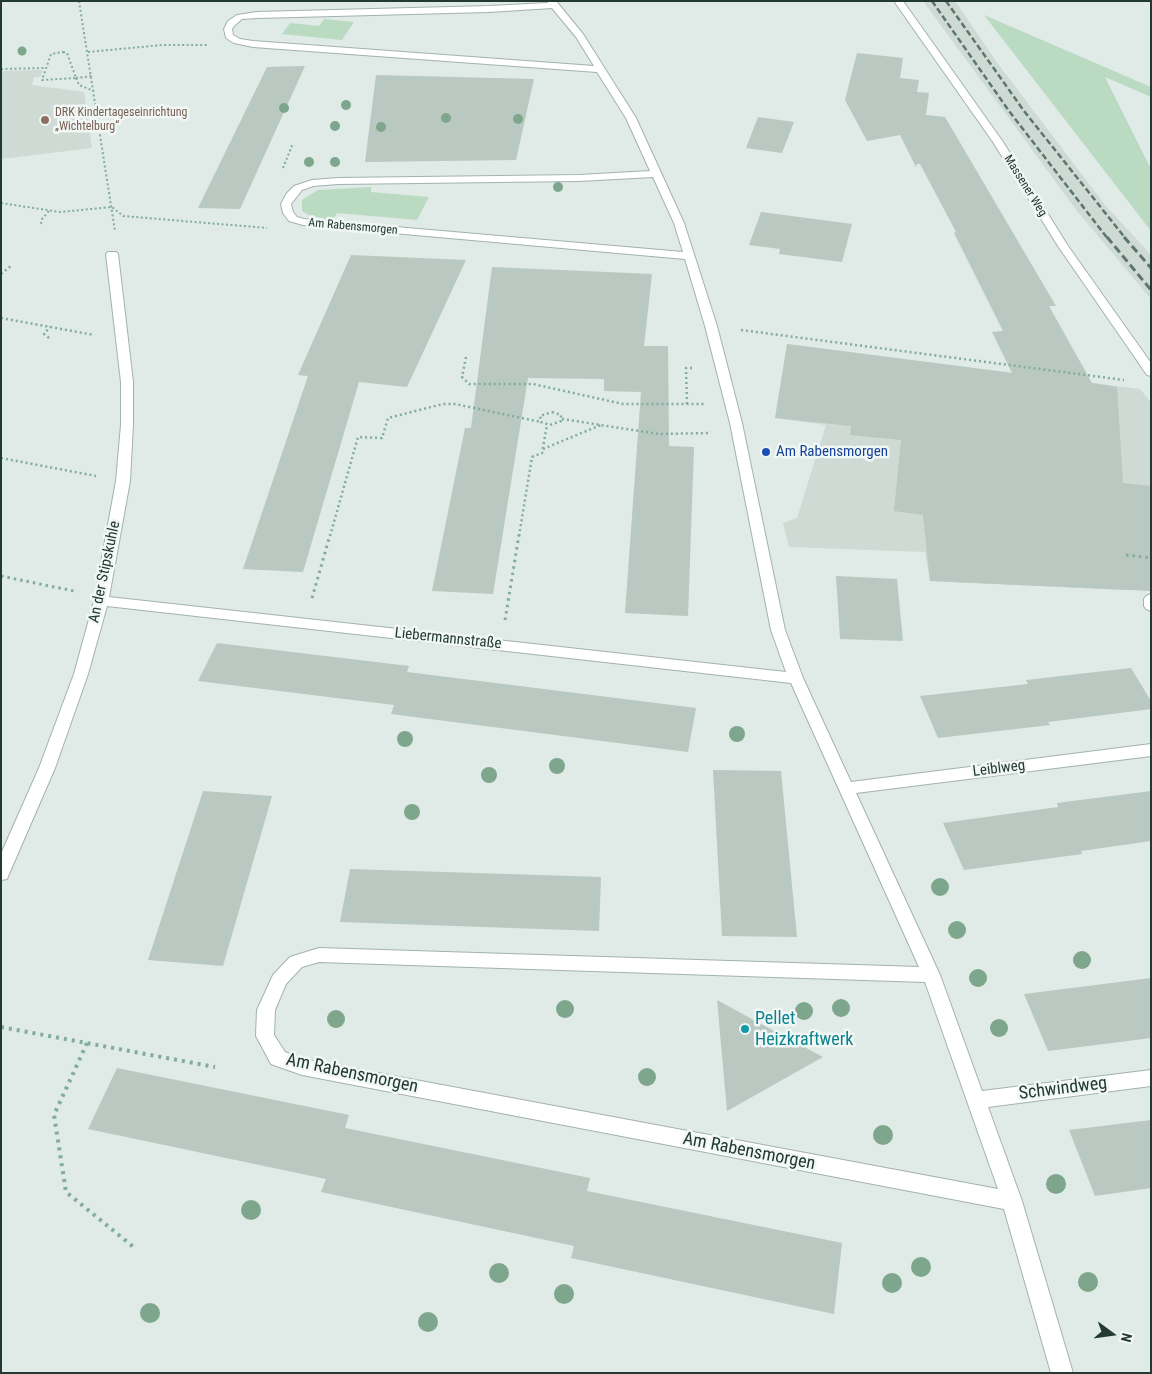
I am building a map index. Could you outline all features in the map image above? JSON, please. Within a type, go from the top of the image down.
[{"type":"street","name":"Massener Weg","points":[[898,1],[998,142],[1063,246],[1151,372]]},
{"type":"street","points":[[600,69],[253,44],[237,42],[230,36],[228,29],[231,23],[240,17],[257,14],[489,9],[553,3],[580,36],[631,118],[679,223],[711,326],[736,422],[778,630],[796,678],[931,975],[1012,1201],[1062,1373]]},
{"type":"street","name":"Am Rabensmorgen","points":[[658,174],[609,178],[338,181],[312,183],[298,188],[290,195],[286,204],[288,213],[293,219],[302,222],[690,256]]},
{"type":"street","name":"An der Stipskuhle","points":[[1,874],[47,768],[81,674],[101,601],[124,481],[128,425],[127,382],[124,341],[112,254]]},
{"type":"street","points":[[1151,599],[1151,606]]},
{"type":"street","name":"Liebermannstraße","points":[[101,601],[796,678]]},
{"type":"street","name":"Leiblweg","points":[[847,788],[1151,750]]},
{"type":"street","name":"Am Rabensmorgen","points":[[931,975],[319,955],[296,962],[278,980],[266,1010],[265,1036],[278,1058],[302,1067],[1012,1201]]},
{"type":"street","name":"Schwindweg","points":[[976,1100],[1151,1078]]},
{"type":"path","points":[[80,1],[115,228],[112,254]]},
{"type":"path","points":[[88,52],[162,45],[208,46]]},
{"type":"path","points":[[92,76],[76,78],[42,80],[51,54],[57,52],[67,53],[76,78],[79,85],[94,91]]},
{"type":"path","points":[[1,69],[46,68]]},
{"type":"path","points":[[282,170],[293,143]]},
{"type":"path","points":[[1,203],[60,212],[112,208],[123,216],[267,228]]},
{"type":"path","points":[[42,224],[42,219],[49,211]]},
{"type":"path","points":[[1,274],[12,265]]},
{"type":"path","points":[[1,318],[124,341]]},
{"type":"path","points":[[711,326],[1124,380]]},
{"type":"path","points":[[49,338],[44,334],[50,327]]},
{"type":"path","points":[[466,357],[462,377],[468,384],[533,384],[623,404],[709,404]]},
{"type":"path","points":[[687,404],[686,368],[701,368]]},
{"type":"path","points":[[305,624],[358,437],[382,438],[388,418],[443,404],[455,404],[541,422],[547,425],[557,424],[562,419]]},
{"type":"path","points":[[541,422],[540,416],[548,412],[558,413],[562,419],[659,434],[716,433]]},
{"type":"path","points":[[501,645],[532,457],[542,454],[547,425]]},
{"type":"path","points":[[542,449],[602,425]]},
{"type":"path","points":[[1,458],[124,481]]},
{"type":"path","points":[[1126,555],[1151,558]]},
{"type":"path","points":[[1,576],[70,590],[101,601]]},
{"type":"path","points":[[1,1027],[215,1067]]},
{"type":"path","points":[[87,1043],[54,1115],[66,1192],[136,1249]]},
{"type":"shaded area","points":[[923,1],[955,1],[998,64],[1105,205],[1151,255],[1151,299],[1077,211]]},
{"type":"shaded area","name":"DRK Kindertageseinrichtung „Wichtelburg“","points":[[43,70],[40,77],[34,77],[32,85],[84,92],[92,148],[1,159],[1,71]]},
{"type":"shaded area","points":[[787,344],[1140,389],[1151,402],[1151,567],[1125,584],[1123,590],[930,581],[925,552],[789,547],[783,523],[797,518],[826,425],[775,418]]},
{"type":"green space","points":[[984,15],[1151,87],[1151,97],[1105,77],[1151,169],[1151,231]]},
{"type":"green space","points":[[324,19],[354,22],[342,40],[282,34],[290,23],[319,26]]},
{"type":"green space","points":[[371,187],[371,192],[429,197],[417,220],[337,213],[333,219],[326,219],[309,215],[302,211],[302,200],[318,190]]},
{"type":"building","points":[[857,53],[903,58],[900,78],[919,80],[917,92],[929,93],[926,115],[945,117],[1056,306],[1049,306],[1092,383],[1117,387],[1123,483],[1151,486],[1151,591],[930,581],[923,515],[894,511],[901,440],[850,435],[851,426],[775,418],[787,344],[1012,373],[992,332],[1003,331],[954,233],[956,232],[920,164],[917,164],[916,167],[900,135],[867,141],[845,100]]},
{"type":"building","points":[[305,66],[240,209],[198,208],[267,67]]},
{"type":"building","points":[[376,75],[534,79],[516,160],[365,162]]},
{"type":"building","points":[[758,117],[794,122],[782,153],[746,148]]},
{"type":"building","points":[[761,212],[852,224],[842,262],[779,254],[780,249],[749,245]]},
{"type":"building","points":[[351,255],[466,260],[407,387],[359,382],[303,572],[243,569],[308,376],[298,375]]},
{"type":"building","points":[[492,267],[652,274],[644,346],[668,346],[669,446],[694,447],[688,616],[625,613],[641,392],[604,391],[604,379],[528,378],[493,594],[432,591],[465,428],[471,428]]},
{"type":"building","points":[[836,576],[897,579],[903,641],[840,639]]},
{"type":"building","points":[[217,643],[409,666],[407,672],[696,708],[688,752],[391,714],[394,705],[198,681]]},
{"type":"building","points":[[1131,668],[1151,701],[1151,709],[1048,722],[1050,725],[938,738],[920,696],[1028,684],[1026,680]]},
{"type":"building","points":[[713,770],[781,771],[797,937],[722,936]]},
{"type":"building","points":[[203,791],[272,796],[223,966],[148,960]]},
{"type":"building","points":[[1151,791],[1151,841],[1081,851],[1082,854],[964,870],[943,823],[1058,807],[1057,803]]},
{"type":"building","points":[[350,869],[601,877],[599,931],[340,922]]},
{"type":"building","points":[[1151,978],[1151,1038],[1048,1051],[1024,994]]},
{"type":"building","name":"Pellet Heizkraftwerk","points":[[717,1000],[750,1018],[823,1057],[727,1111]]},
{"type":"building","points":[[117,1068],[349,1115],[345,1128],[590,1178],[587,1191],[842,1243],[834,1314],[571,1258],[574,1246],[321,1192],[326,1179],[88,1129]]},
{"type":"building","points":[[1151,1120],[1151,1188],[1095,1196],[1069,1130]]},
{"type":"railway","points":[[932,1],[1009,111],[1108,239]]},
{"type":"railway","points":[[946,1],[1024,111],[1126,239]]},
{"type":"railway","points":[[1107,237],[1151,290]]},
{"type":"railway","points":[[1124,237],[1151,268]]},
{"type":"place","name":"DRK Kindertageseinrichtung „Wichtelburg“","points":[[45,120]]},
{"type":"place","name":"Am Rabensmorgen","points":[[766,452]]},
{"type":"place","name":"Pellet Heizkraftwerk","points":[[745,1029]]}]
